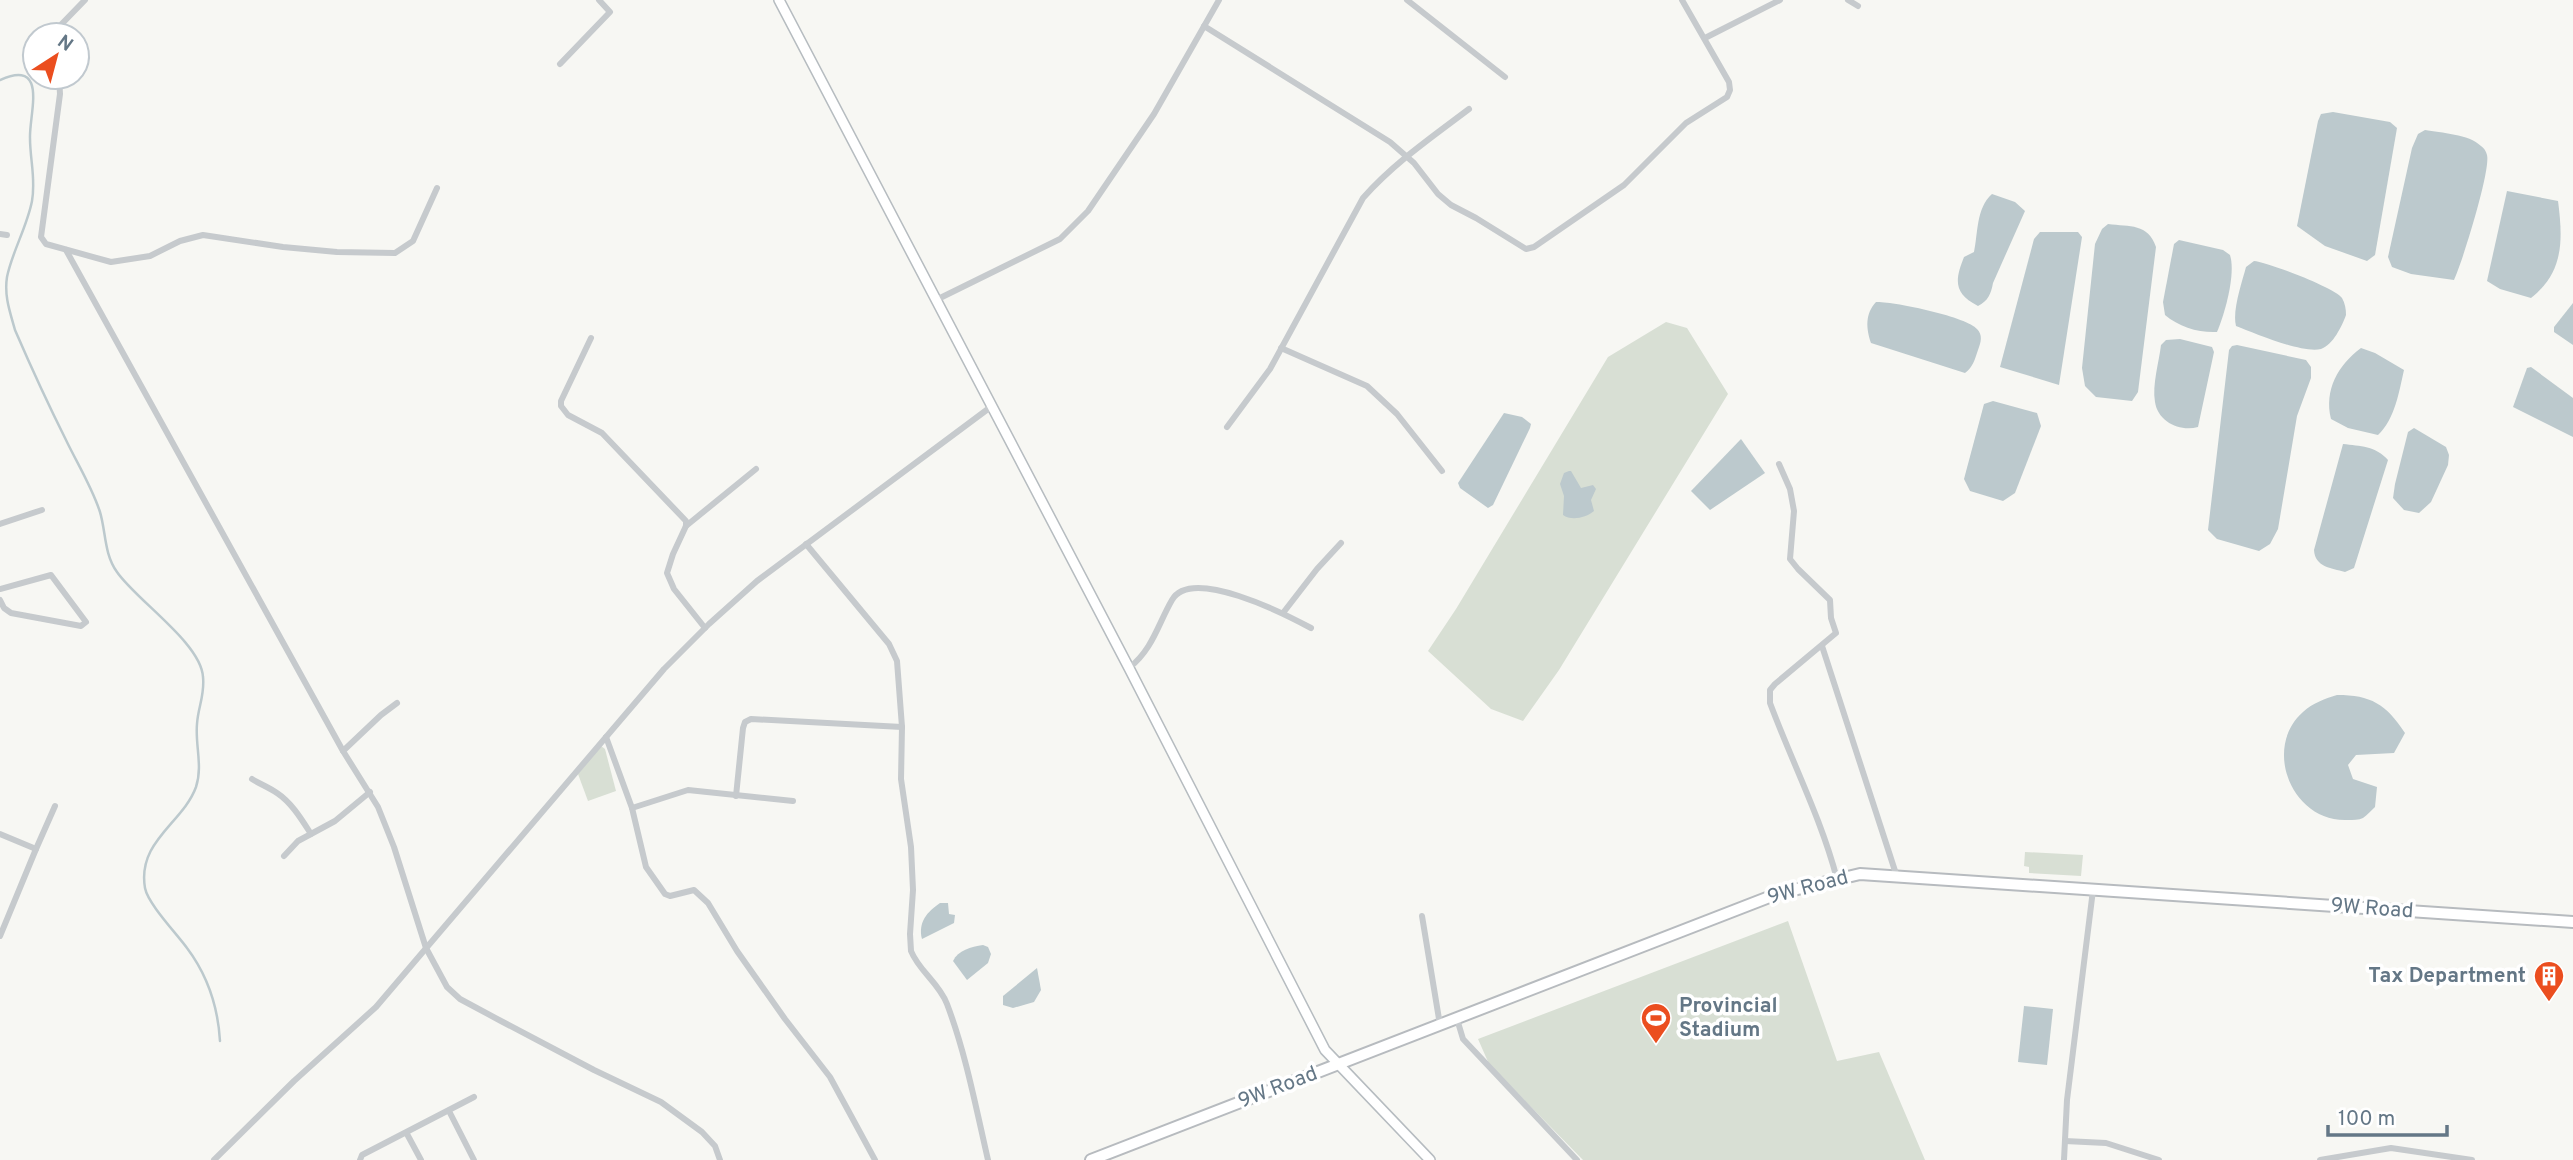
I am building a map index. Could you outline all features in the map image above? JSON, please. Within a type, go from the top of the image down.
[{"type":"main road","name":"9W Road","points":[[1091,1160],[1644,943],[1777,894],[1860,874],[2573,922]]},
{"type":"street","points":[[65,21],[85,0]]},
{"type":"street","points":[[560,64],[610,12],[598,0]]},
{"type":"street","points":[[779,0],[1129,668],[1325,1050],[1430,1160]]},
{"type":"street","points":[[936,300],[1060,239],[1088,211],[1154,114],[1219,0]]},
{"type":"street","points":[[1407,0],[1505,77]]},
{"type":"street","points":[[1203,26],[1390,142],[1451,205],[1526,249],[1534,247],[1624,185],[1686,123],[1727,97],[1729,82],[1682,0]]},
{"type":"street","points":[[1704,38],[1771,2],[1780,0]]},
{"type":"street","points":[[1847,0],[1858,6]]},
{"type":"street","points":[[60,91],[41,237],[46,244],[111,262],[150,256],[180,241],[203,235],[283,247],[395,253],[413,241],[437,188]]},
{"type":"street","points":[[1227,427],[1255,391],[1281,348],[1363,198],[1406,156],[1469,109]]},
{"type":"street","points":[[66,250],[343,751],[378,807],[394,847],[426,948],[447,987],[460,999],[661,1102],[702,1132],[715,1146],[720,1160]]},
{"type":"street","points":[[591,338],[561,406],[568,415],[602,433],[686,521],[687,526]]},
{"type":"street","points":[[1281,348],[1367,386],[1397,414],[1442,471]]},
{"type":"street","points":[[215,1160],[294,1081],[376,1007],[664,669],[705,628],[757,581],[992,406]]},
{"type":"street","points":[[1779,464],[1790,489],[1794,511],[1790,559],[1832,604],[1831,618],[1836,633],[1775,684],[1769,695],[1779,729],[1805,785],[1838,879]]},
{"type":"street","points":[[705,628],[674,589],[667,573],[673,554],[687,526],[756,469]]},
{"type":"street","points":[[0,524],[42,510]]},
{"type":"street","points":[[1283,613],[1341,542]]},
{"type":"street","points":[[806,544],[894,651],[897,661],[902,727],[901,779],[913,874],[911,951],[916,963],[933,981],[947,1003],[965,1063],[988,1160]]},
{"type":"street","points":[[0,589],[51,575],[86,622],[81,626],[11,613],[4,608],[0,600]]},
{"type":"street","points":[[1129,668],[1140,660],[1154,640],[1172,598],[1180,589],[1203,586],[1283,613],[1311,628]]},
{"type":"street","points":[[1822,646],[1897,877]]},
{"type":"street","points":[[343,751],[381,715],[397,704]]},
{"type":"street","points":[[736,796],[743,728],[745,722],[751,719],[902,727]]},
{"type":"street","points":[[606,737],[632,808],[646,867],[654,880],[664,894],[670,896],[694,890],[708,903],[753,974],[830,1077],[875,1160]]},
{"type":"street","points":[[252,779],[270,791],[275,791],[296,811],[311,834]]},
{"type":"street","points":[[632,808],[688,790],[793,801]]},
{"type":"street","points":[[284,856],[293,846],[335,821],[370,792]]},
{"type":"street","points":[[0,936],[55,806]]},
{"type":"street","points":[[0,834],[36,849]]},
{"type":"street","points":[[2064,1160],[2067,1100],[2093,890]]},
{"type":"street","points":[[1422,916],[1440,1025]]},
{"type":"street","points":[[1457,1018],[1463,1039],[1577,1160]]},
{"type":"street","points":[[360,1160],[362,1155],[474,1097]]},
{"type":"street","points":[[449,1111],[474,1160]]},
{"type":"street","points":[[407,1134],[421,1160]]},
{"type":"street","points":[[2065,1141],[2106,1143],[2159,1160]]},
{"type":"street","points":[[2320,1160],[2354,1157],[2391,1148],[2429,1156],[2472,1160]]},
{"type":"shaded area","points":[[2333,112],[2390,122],[2397,128],[2375,255],[2367,261],[2325,246],[2297,226],[2318,121],[2321,114]]},
{"type":"shaded area","points":[[2425,130],[2469,139],[2483,148],[2487,155],[2480,197],[2454,280],[2411,274],[2392,267],[2388,257],[2412,148],[2418,134]]},
{"type":"shaded area","points":[[2507,191],[2558,201],[2561,229],[2559,254],[2550,277],[2531,298],[2500,289],[2487,281]]},
{"type":"shaded area","points":[[1992,194],[2015,202],[2025,211],[1990,294],[1978,306],[1960,291],[1958,279],[1964,257],[1974,252],[1980,214]]},
{"type":"shaded area","points":[[2108,224],[2143,230],[2153,239],[2156,247],[2138,392],[2132,401],[2096,397],[2085,386],[2082,368],[2095,244],[2102,229]]},
{"type":"shaded area","points":[[2040,232],[2078,232],[2082,237],[2059,385],[2000,367],[2034,239]]},
{"type":"shaded area","points":[[2179,240],[2223,250],[2230,255],[2231,283],[2217,332],[2190,328],[2165,315],[2163,302],[2174,244]]},
{"type":"shaded area","points":[[2254,261],[2300,276],[2342,298],[2346,315],[2329,344],[2313,350],[2278,342],[2236,326],[2236,305],[2242,280],[2246,267]]},
{"type":"shaded area","points":[[1876,302],[1929,311],[1971,324],[1979,331],[1981,339],[1972,365],[1965,373],[1871,343],[1868,321]]},
{"type":"shaded area","points":[[2573,303],[2573,345],[2554,332],[2554,327]]},
{"type":"shaded area","points":[[1666,322],[1687,328],[1728,394],[1559,670],[1523,721],[1491,709],[1428,651],[1608,357]]},
{"type":"shaded area","points":[[2180,339],[2212,347],[2214,352],[2198,427],[2184,428],[2171,424],[2160,415],[2155,402],[2155,381],[2161,345],[2166,340]]},
{"type":"shaded area","points":[[2237,345],[2306,360],[2311,367],[2311,378],[2297,416],[2278,529],[2270,544],[2259,551],[2217,539],[2208,530],[2229,350]]},
{"type":"shaded area","points":[[2361,348],[2404,370],[2389,421],[2378,435],[2348,428],[2331,419],[2331,388],[2346,362]]},
{"type":"shaded area","points":[[2531,367],[2573,398],[2573,437],[2513,407],[2527,368]]},
{"type":"shaded area","points":[[1993,401],[2037,413],[2041,426],[2015,493],[2003,501],[1970,491],[1964,479],[1984,404]]},
{"type":"shaded area","points":[[1504,413],[1522,417],[1531,424],[1493,505],[1488,508],[1460,488],[1458,483]]},
{"type":"shaded area","points":[[2414,428],[2446,447],[2449,455],[2448,465],[2431,502],[2419,513],[2404,510],[2393,498],[2408,432]]},
{"type":"shaded area","points":[[1741,439],[1765,473],[1710,510],[1691,491]]},
{"type":"shaded area","points":[[2343,444],[2373,449],[2388,460],[2354,568],[2345,572],[2321,563],[2314,550]]},
{"type":"shaded area","points":[[1569,471],[1581,488],[1593,485],[1596,489],[1591,500],[1594,511],[1583,517],[1570,518],[1563,515],[1564,496],[1560,484],[1564,473]]},
{"type":"shaded area","points":[[2337,695],[2359,697],[2377,703],[2405,733],[2394,753],[2356,755],[2348,765],[2353,779],[2377,787],[2375,807],[2358,820],[2328,818],[2312,809],[2298,797],[2289,781],[2284,763],[2285,744],[2291,727],[2311,706]]},
{"type":"shaded area","points":[[601,746],[605,749],[616,791],[588,801],[578,774]]},
{"type":"shaded area","points":[[2025,852],[2083,855],[2081,876],[2029,873],[2029,867],[2024,866]]},
{"type":"shaded area","points":[[940,903],[948,903],[949,914],[955,915],[954,923],[922,939],[921,927],[925,918]]},
{"type":"shaded area","name":"Provincial Stadium","points":[[1788,921],[1837,1061],[1879,1052],[1925,1160],[1583,1160],[1489,1064],[1478,1039]]},
{"type":"shaded area","points":[[983,945],[988,947],[991,954],[988,963],[967,980],[953,961],[962,952]]},
{"type":"shaded area","points":[[1037,968],[1041,990],[1034,1002],[1013,1008],[1003,1005],[1003,996]]},
{"type":"shaded area","points":[[2024,1006],[2053,1009],[2047,1065],[2018,1062]]},
{"type":"waterway","points":[[0,80],[15,75],[25,76],[31,82],[33,92],[30,138],[32,201],[6,284],[15,330],[93,493],[113,565],[126,583],[180,636],[200,664],[203,677],[197,724],[199,771],[196,787],[190,800],[154,845],[144,872],[147,895],[187,948],[206,981],[217,1016],[220,1041]]},
{"type":"place","name":"Tax Department","points":[[2549,1003]]},
{"type":"place","name":"Provincial Stadium","points":[[1656,1045]]}]
